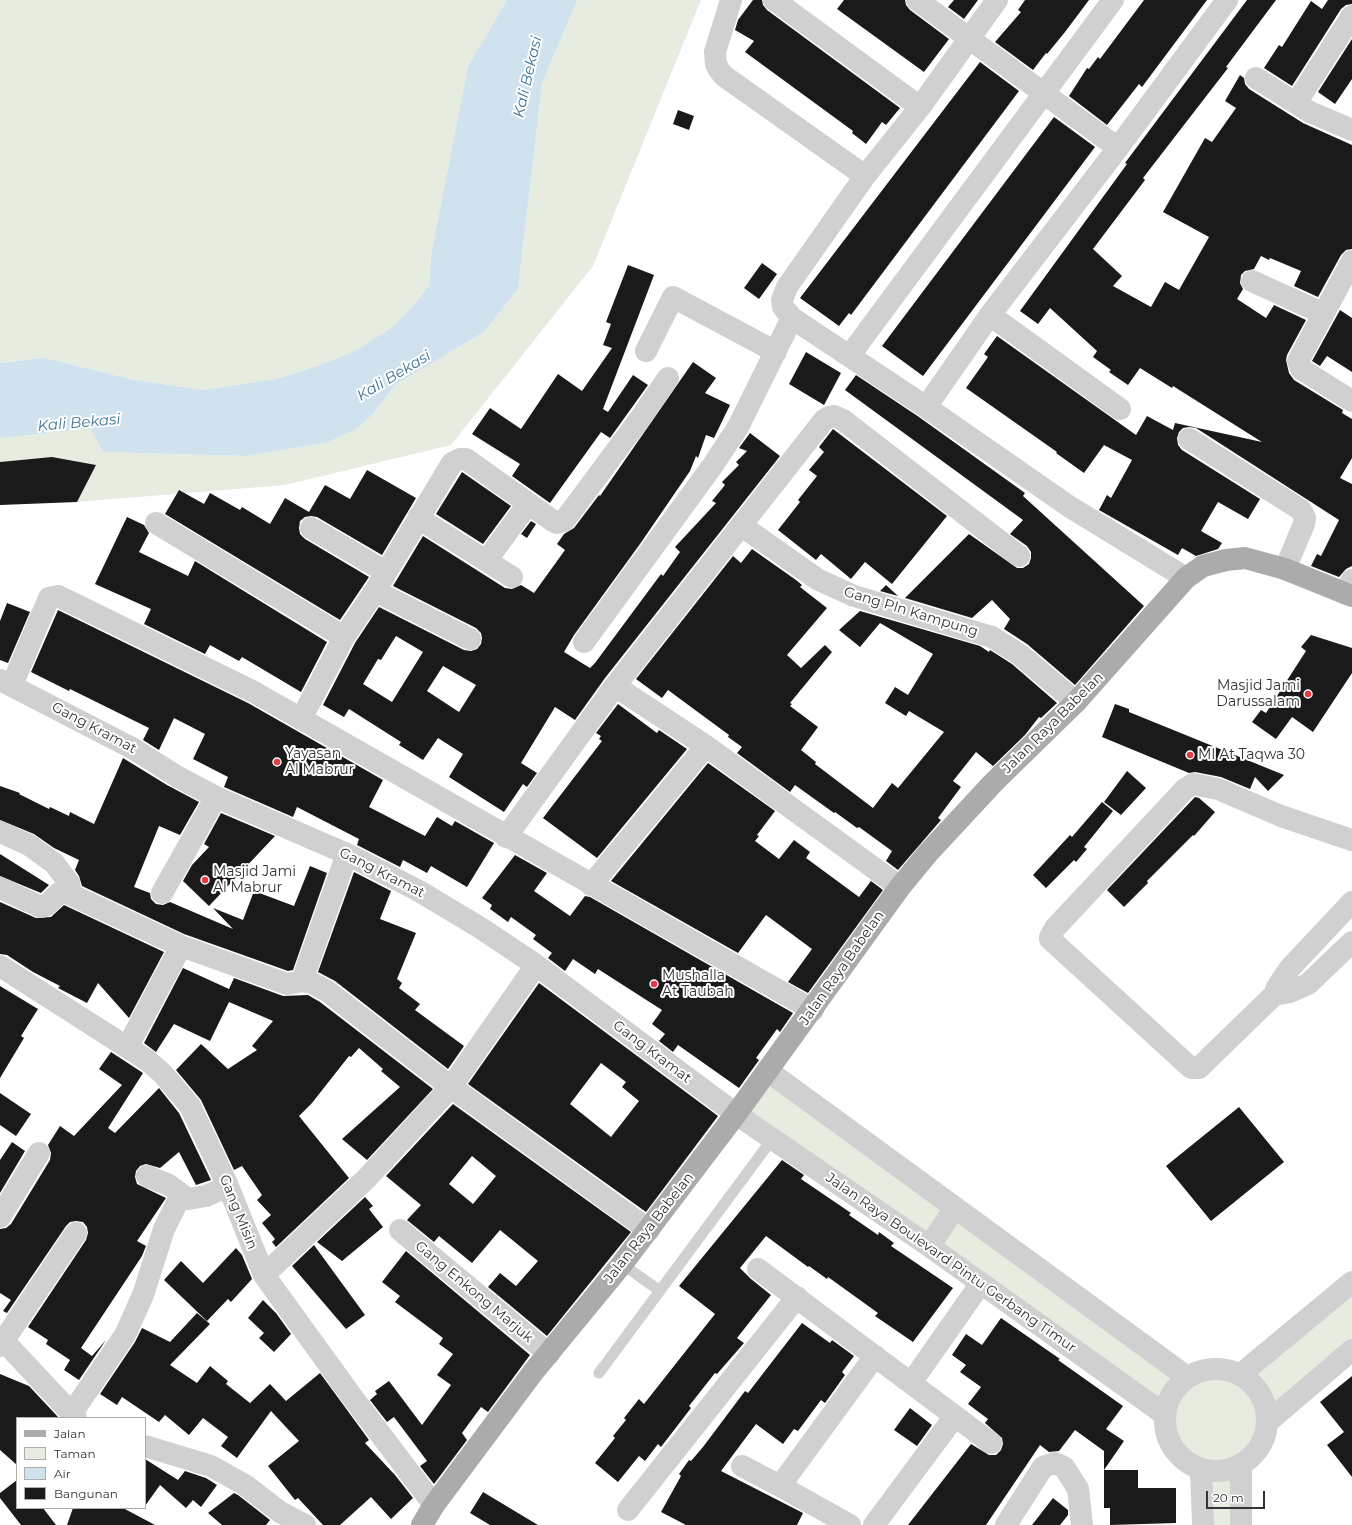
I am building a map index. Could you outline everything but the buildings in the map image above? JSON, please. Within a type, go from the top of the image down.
[{"type":"main road","name":"Jalan Raya Babelan","points":[[422,1525],[434,1505],[549,1354],[649,1230],[736,1114],[813,1010],[900,887],[928,853],[993,783],[1076,702],[1186,578],[1203,566],[1226,560],[1244,558],[1285,569],[1349,590]]},
{"type":"street","points":[[731,0],[715,52],[716,64],[719,70],[724,76],[865,176]]},
{"type":"street","points":[[774,0],[920,107]]},
{"type":"street","points":[[917,0],[1118,148]]},
{"type":"street","points":[[997,0],[920,107],[865,176],[787,287],[782,300],[783,307],[792,318],[850,355],[1070,507],[1186,578]]},
{"type":"street","points":[[850,355],[1113,0]]},
{"type":"street","points":[[926,407],[990,315],[1118,148],[1226,0]]},
{"type":"street","points":[[1296,103],[1352,16]]},
{"type":"street","points":[[1256,78],[1310,112],[1352,130]]},
{"type":"street","points":[[1352,261],[1322,313],[1298,360],[1301,369],[1352,401]]},
{"type":"street","points":[[1252,281],[1322,313]]},
{"type":"street","points":[[646,351],[673,296],[776,352]]},
{"type":"street","points":[[990,315],[1120,409]]},
{"type":"street","points":[[584,642],[730,439],[747,410],[792,318]]},
{"type":"street","points":[[301,719],[344,637],[381,582],[452,463],[460,459],[470,461],[556,523],[564,521],[567,519],[668,378]]},
{"type":"street","points":[[506,837],[615,686],[824,420],[834,416],[843,420],[1019,556]]},
{"type":"street","points":[[1189,439],[1301,510],[1305,518],[1304,524],[1285,569]]},
{"type":"street","points":[[486,561],[528,504]]},
{"type":"street","points":[[418,518],[512,577]]},
{"type":"street","points":[[156,522],[344,637]]},
{"type":"street","name":"Gang Pln Kampung","points":[[742,526],[817,579],[854,596],[992,637],[1019,654],[1076,702]]},
{"type":"street","points":[[311,528],[381,582],[470,640]]},
{"type":"street","points":[[6,683],[49,598],[58,596],[254,692],[506,837],[813,1010]]},
{"type":"street","name":"Gang Kramat","points":[[6,683],[132,748],[178,777],[216,797],[347,854],[419,891],[479,927],[536,965],[736,1114]]},
{"type":"street","points":[[615,686],[706,746],[900,887]]},
{"type":"street","points":[[591,885],[706,746]]},
{"type":"street","points":[[1348,913],[1290,968],[1277,987],[1274,995],[1199,1068],[1191,1068],[1050,939],[1052,931],[1184,789],[1193,784],[1218,789],[1281,816],[1352,840]]},
{"type":"street","points":[[162,893],[216,797]]},
{"type":"street","points":[[0,832],[29,845],[54,863],[69,883],[71,894]]},
{"type":"street","points":[[302,981],[347,854]]},
{"type":"street","points":[[0,888],[41,907],[47,905],[59,893],[71,894],[181,946],[287,984],[302,981],[312,983],[327,991],[451,1087],[649,1230]]},
{"type":"street","points":[[1274,995],[1290,992],[1308,984],[1352,942]]},
{"type":"street","points":[[128,1046],[181,946]]},
{"type":"street","points":[[264,1275],[367,1178],[451,1087],[536,965]]},
{"type":"street","name":"Gang Misin","points":[[0,966],[128,1046],[163,1074],[190,1106],[228,1186],[264,1275],[353,1398],[434,1505]]},
{"type":"street","points":[[768,1071],[1187,1377]]},
{"type":"street","name":"Jalan Raya Boulevard Pintu Gerbang Timur","points":[[736,1114],[982,1283],[1164,1414]]},
{"type":"street","points":[[0,1217],[39,1153]]},
{"type":"street","points":[[147,1176],[169,1185],[188,1199],[206,1196],[228,1186]]},
{"type":"street","points":[[76,1233],[1,1342],[74,1415],[125,1335],[143,1295],[164,1229],[181,1194]]},
{"type":"street","points":[[929,1246],[955,1208]]},
{"type":"street","name":"Gang Enkong Marjuk","points":[[400,1230],[549,1354]]},
{"type":"street","points":[[758,1269],[991,1443]]},
{"type":"street","points":[[1241,1374],[1352,1282]]},
{"type":"street","points":[[910,1383],[982,1283]]},
{"type":"street","points":[[628,1510],[797,1297]]},
{"type":"street","points":[[1269,1420],[1352,1350]]},
{"type":"street","points":[[780,1486],[875,1356]]},
{"type":"street","points":[[1214,1368],[1241,1374],[1262,1394],[1269,1420],[1262,1448],[1241,1466],[1221,1472],[1201,1470],[1180,1458],[1167,1438],[1164,1414],[1172,1393],[1187,1377],[1214,1368]]},
{"type":"street","points":[[874,1525],[955,1416]]},
{"type":"street","points":[[146,1446],[211,1466],[245,1485],[275,1519],[305,1525]]},
{"type":"street","points":[[1006,1525],[1043,1467],[1054,1463],[1064,1467],[1078,1489],[1082,1525]]},
{"type":"street","points":[[742,1466],[850,1525]]},
{"type":"street","points":[[1241,1466],[1241,1525]]},
{"type":"street","points":[[1201,1470],[1203,1525]]},
{"type":"lane","points":[[599,1373],[773,1138]]},
{"type":"lane","points":[[622,1264],[660,1291]]},
{"type":"green space","points":[[0,0],[507,0],[468,66],[431,255],[429,286],[411,308],[391,328],[355,351],[314,367],[276,379],[202,390],[130,379],[45,358],[0,363]]},
{"type":"green space","points":[[577,0],[701,0],[593,266],[451,445],[285,485],[77,502],[96,465],[52,457],[0,462],[0,437],[90,428],[104,452],[246,456],[325,443],[373,414],[395,385],[484,332],[518,289],[542,84]]},
{"type":"green space","points":[[768,1071],[1187,1377],[1214,1368],[1241,1374],[1352,1282],[1352,1350],[1269,1421],[1261,1448],[1241,1467],[1241,1525],[1203,1525],[1201,1470],[1180,1458],[1167,1438],[1164,1414],[736,1114]]},
{"type":"water","name":"Kali Bekasi","points":[[507,0],[577,0],[542,84],[518,289],[484,332],[395,385],[373,414],[355,430],[325,443],[246,456],[103,452],[90,428],[0,438],[0,363],[45,358],[130,379],[202,390],[276,379],[314,367],[355,351],[391,328],[411,308],[429,286],[431,255],[468,66]]},
{"type":"place","name":"Masjid Jami Darussalam","points":[[1308,694]]},
{"type":"place","name":"MI At Taqwa 30","points":[[1190,755]]},
{"type":"place","name":"Yayasan Al Mabrur","points":[[277,762]]},
{"type":"place","name":"Masjid Jami Al Mabrur","points":[[205,880]]},
{"type":"place","name":"Mushalla At Taubah","points":[[654,984]]}]
